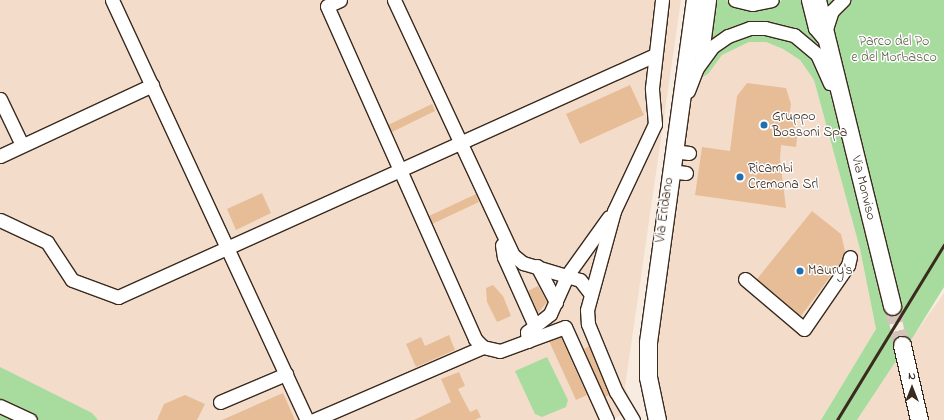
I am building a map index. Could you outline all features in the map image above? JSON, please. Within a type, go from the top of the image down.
[{"type":"main road","name":"Via Eridano","points":[[654,419],[647,361],[662,232],[695,0]]},
{"type":"main road","name":"Via Monviso","points":[[817,0],[892,306]]},
{"type":"main road","points":[[902,345],[919,420]]},
{"type":"street","points":[[112,0],[307,420]]},
{"type":"street","points":[[340,0],[327,6],[399,171],[476,339],[483,347],[500,351],[562,327],[568,329],[607,420]]},
{"type":"street","points":[[394,0],[513,255],[523,263],[568,274],[587,285],[591,294]]},
{"type":"street","points":[[633,420],[616,392],[588,324],[587,310],[614,211],[655,124],[652,88],[662,0]]},
{"type":"street","points":[[677,126],[701,61],[708,0]]},
{"type":"street","points":[[735,0],[753,4],[772,0]]},
{"type":"street","points":[[808,0],[815,28],[827,38],[832,11],[843,0]]},
{"type":"street","points":[[701,61],[719,40],[738,31],[765,28],[794,35],[817,54],[823,64],[844,136],[859,172]]},
{"type":"street","points":[[0,220],[47,242],[72,280],[116,298],[655,55]]},
{"type":"street","points":[[0,156],[152,84]]},
{"type":"street","points":[[0,98],[22,145]]},
{"type":"street","points":[[662,232],[673,208]]},
{"type":"street","points":[[528,341],[527,332],[546,320],[556,302],[568,274],[614,211]]},
{"type":"street","points":[[499,223],[504,257],[535,326]]},
{"type":"street","points":[[745,279],[804,328],[848,265],[850,257]]},
{"type":"street","points":[[537,266],[556,302]]},
{"type":"street","points":[[314,420],[483,347]]},
{"type":"street","points":[[220,402],[286,374]]},
{"type":"street","points":[[914,400],[916,420]]},
{"type":"street","points":[[0,406],[30,420]]},
{"type":"shaded area","points":[[0,0],[681,0],[625,387],[633,409],[611,420],[98,420],[0,368]]},
{"type":"shaded area","points":[[749,42],[766,42],[783,49],[800,60],[814,80],[860,249],[876,329],[821,420],[664,420],[651,362],[688,108],[695,81],[708,74],[722,55]]},
{"type":"shaded area","points":[[944,293],[944,420],[857,420],[898,358]]},
{"type":"green space","points":[[709,0],[726,0],[757,9],[772,7],[782,0],[806,0],[898,358],[857,420],[821,420],[876,329],[860,249],[814,80],[800,60],[783,49],[766,42],[749,42],[722,55],[708,74],[695,81]]},
{"type":"green space","name":"Parco del Po e del Morbasco","points":[[826,0],[944,0],[944,287],[908,345]]},
{"type":"green space","points":[[547,357],[568,400],[566,407],[542,417],[535,414],[515,371]]},
{"type":"green space","points":[[0,367],[92,413],[98,420],[0,420]]},
{"type":"building","points":[[747,83],[786,88],[791,104],[789,119],[796,120],[795,130],[798,130],[796,147],[781,145],[780,159],[786,208],[695,195],[702,147],[730,151],[737,96]]},
{"type":"building","points":[[630,85],[644,115],[580,144],[566,114]]},
{"type":"building","points":[[432,104],[435,111],[392,132],[388,125]]},
{"type":"building","points":[[262,193],[271,213],[236,230],[227,209]]},
{"type":"building","points":[[476,194],[479,202],[432,224],[429,216]]},
{"type":"building","name":"Maury's","points":[[812,211],[841,234],[845,251],[841,262],[801,316],[757,279]]},
{"type":"building","points":[[493,285],[503,296],[511,316],[497,322],[487,302],[486,288]]},
{"type":"building","points":[[538,286],[547,302],[538,313],[528,291]]},
{"type":"building","points":[[449,335],[455,350],[416,367],[406,344],[421,337],[425,346]]},
{"type":"building","points":[[561,337],[587,395],[576,400],[549,341]]},
{"type":"building","points":[[589,346],[609,395],[605,397],[584,349]]},
{"type":"building","points":[[459,372],[465,386],[458,389],[470,412],[477,409],[481,417],[475,420],[414,420],[451,402],[441,379]]},
{"type":"building","points":[[283,393],[295,420],[222,420]]},
{"type":"building","points":[[185,395],[205,404],[197,420],[157,420],[164,404]]},
{"type":"tunnel","points":[[892,306],[902,345]]},
{"type":"railway","points":[[837,420],[944,245]]},
{"type":"place","name":"Gruppo Bossoni Spa","points":[[764,125]]},
{"type":"place","name":"Ricambi Cremona Srl","points":[[740,177]]},
{"type":"place","name":"Maury's","points":[[800,271]]}]
